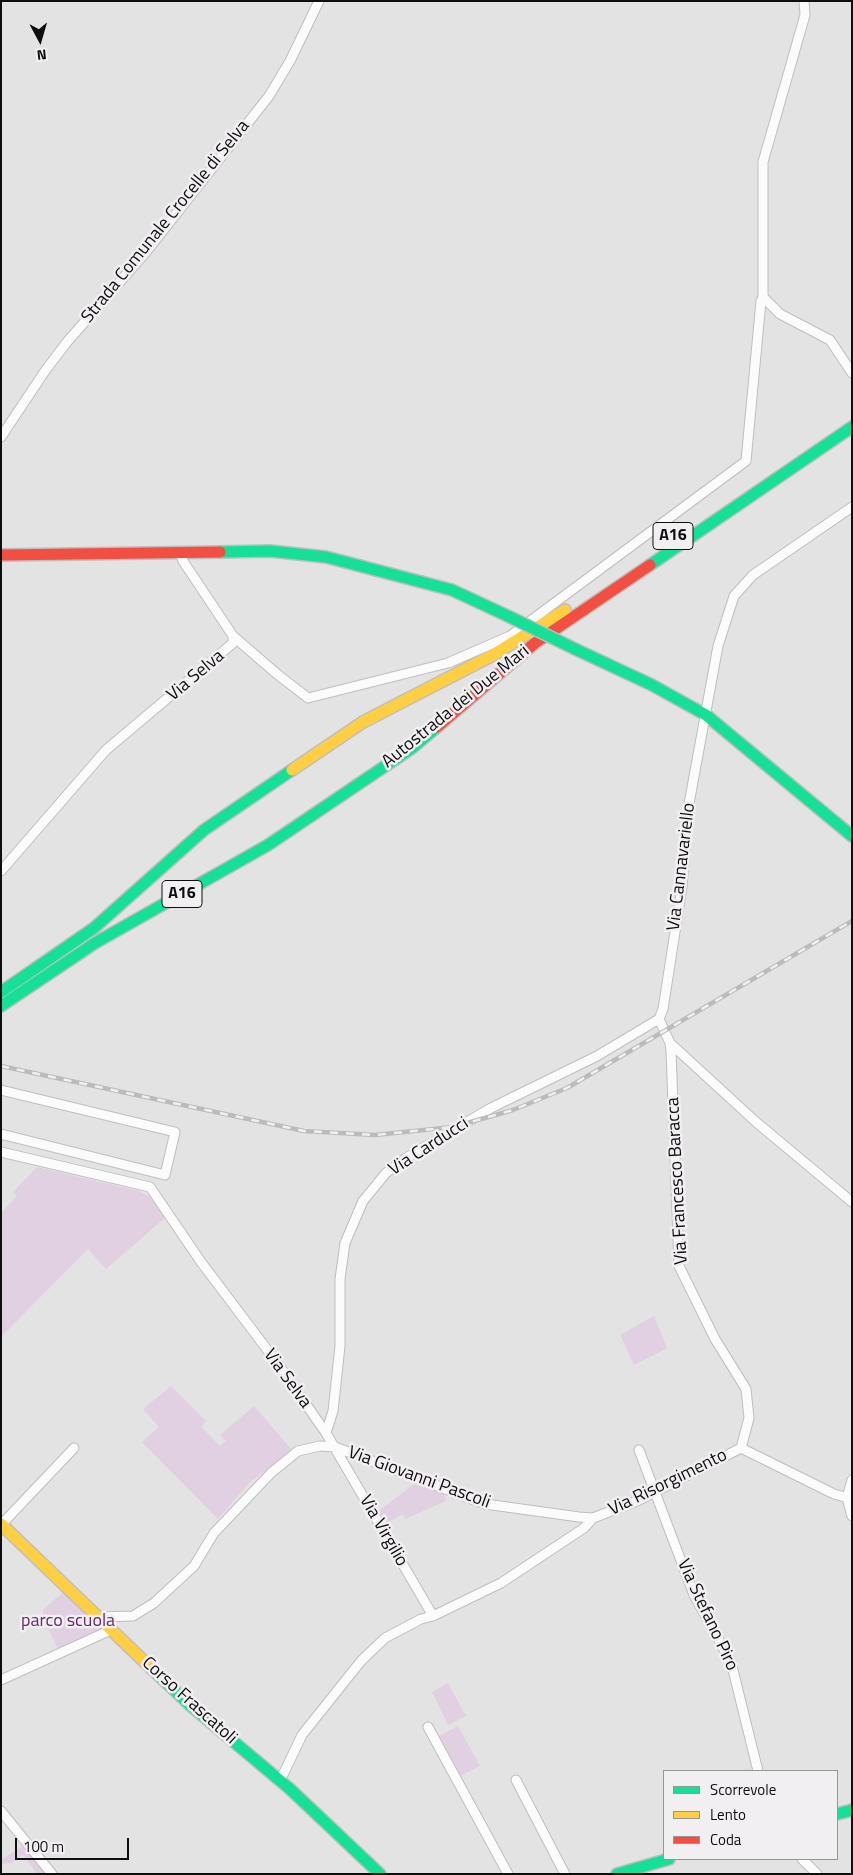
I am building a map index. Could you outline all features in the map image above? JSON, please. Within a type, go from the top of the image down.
[{"type":"main road","name":"Autostrada dei Due Mari","points":[[1,992],[94,928],[204,830],[293,769],[363,722],[518,640],[852,415]]},
{"type":"main road","name":"Autostrada dei Due Mari","points":[[1,1006],[95,943],[268,845],[390,763],[412,748],[535,643],[852,427]]},
{"type":"main road","points":[[1,555],[270,551],[326,557],[357,563],[452,590],[652,685],[706,715],[852,836]]},
{"type":"main road","name":"Corso Frascatoli","points":[[2,1524],[190,1705],[280,1781],[380,1874]]},
{"type":"main road","points":[[838,1814],[852,1810]]},
{"type":"main road","points":[[617,1874],[652,1869],[667,1860]]},
{"type":"street","name":"Strada Comunale Crocelle di Selva","points":[[1,437],[62,349],[146,252],[269,96],[290,61],[319,1]]},
{"type":"street","points":[[233,636],[308,698],[448,663],[510,636],[746,461],[761,301],[763,297],[763,162],[805,15],[804,1]]},
{"type":"street","points":[[763,297],[780,314],[830,340],[852,372]]},
{"type":"street","name":"Via Cannavariello","points":[[659,1019],[663,1009],[675,934],[684,866],[688,809],[718,646],[734,596],[753,574],[852,507]]},
{"type":"street","name":"Via Selva","points":[[1,871],[106,750],[230,648],[233,636],[183,561],[180,552]]},
{"type":"street","name":"Via Francesco Baracca","points":[[659,1019],[670,1043],[679,1266],[715,1339],[746,1389],[749,1418],[741,1448]]},
{"type":"street","name":"Via Carducci","points":[[326,1433],[333,1411],[340,1346],[340,1279],[345,1243],[363,1201],[386,1173],[406,1158],[491,1108],[597,1056],[659,1019]]},
{"type":"street","points":[[670,1043],[756,1122],[852,1202]]},
{"type":"street","points":[[1,1090],[175,1132],[165,1175],[1,1134]]},
{"type":"street","name":"Via Selva","points":[[1,1152],[150,1188],[201,1262],[278,1364],[335,1446]]},
{"type":"street","points":[[99,1616],[133,1616],[154,1603],[194,1566],[214,1534],[271,1473],[298,1451],[320,1446],[335,1446]]},
{"type":"street","name":"Via Giovanni Pascoli","points":[[335,1446],[485,1504],[593,1518]]},
{"type":"street","name":"Via Virgilio","points":[[335,1446],[433,1616]]},
{"type":"street","points":[[2,1524],[74,1448]]},
{"type":"street","name":"Via Risorgimento","points":[[593,1518],[655,1491],[741,1448],[834,1494],[849,1498]]},
{"type":"street","name":"Via Stefano Piro","points":[[639,1450],[694,1595],[731,1662],[758,1770]]},
{"type":"street","points":[[852,1480],[849,1498],[852,1516]]},
{"type":"street","points":[[280,1781],[302,1735],[361,1661],[385,1638],[520,1572],[584,1528],[593,1518]]},
{"type":"street","points":[[1,1680],[113,1629]]},
{"type":"street","points":[[428,1727],[508,1874]]},
{"type":"street","points":[[516,1780],[565,1874]]},
{"type":"street","points":[[1,1811],[52,1874]]},
{"type":"street","points":[[803,1860],[817,1874]]},
{"type":"green space","points":[[37,1167],[139,1191],[151,1198],[165,1218],[106,1269],[88,1249],[1,1337],[1,1213],[17,1196],[13,1192]]},
{"type":"green space","points":[[654,1316],[667,1348],[634,1365],[620,1335]]},
{"type":"green space","points":[[171,1386],[206,1421],[201,1427],[220,1446],[226,1441],[220,1435],[254,1406],[292,1450],[249,1483],[218,1519],[142,1442],[159,1427],[143,1409]]},
{"type":"green space","points":[[414,1484],[443,1493],[446,1501],[405,1519],[403,1514],[382,1526],[377,1512]]},
{"type":"green space","name":"parco scuola","points":[[63,1592],[97,1621],[101,1631],[58,1649],[43,1618],[43,1610]]},
{"type":"green space","points":[[448,1683],[466,1716],[448,1725],[432,1692]]},
{"type":"green space","points":[[458,1726],[480,1766],[461,1776],[439,1736]]},
{"type":"green space","points":[[22,1846],[46,1874],[34,1874],[35,1871],[23,1855],[12,1863],[1,1864],[1,1860]]},
{"type":"railway","points":[[1,1066],[304,1131],[375,1135],[453,1127],[513,1110],[567,1088],[852,921]]},
{"type":"traffic: fast","points":[[650,565],[852,427]]},
{"type":"traffic: fast","points":[[220,552],[270,551],[326,557],[452,590],[510,617]]},
{"type":"traffic: fast","points":[[510,617],[575,649]]},
{"type":"traffic: fast","points":[[575,649],[652,685],[706,715],[852,836]]},
{"type":"traffic: fast","points":[[1,1006],[95,943],[268,845],[412,748],[437,727]]},
{"type":"traffic: fast","points":[[1,992],[94,928],[204,830],[292,770]]},
{"type":"traffic: fast","points":[[151,1668],[190,1705],[290,1789],[380,1874]]},
{"type":"traffic: fast","points":[[838,1814],[852,1810]]},
{"type":"traffic: fast","points":[[617,1874],[666,1860]]},
{"type":"traffic: slow","points":[[292,770],[363,722],[493,655],[565,610]]},
{"type":"traffic: slow","points":[[1,1524],[151,1668]]},
{"type":"traffic: jam","points":[[1,555],[220,552]]},
{"type":"traffic: jam","points":[[437,727],[535,643],[650,565]]}]
